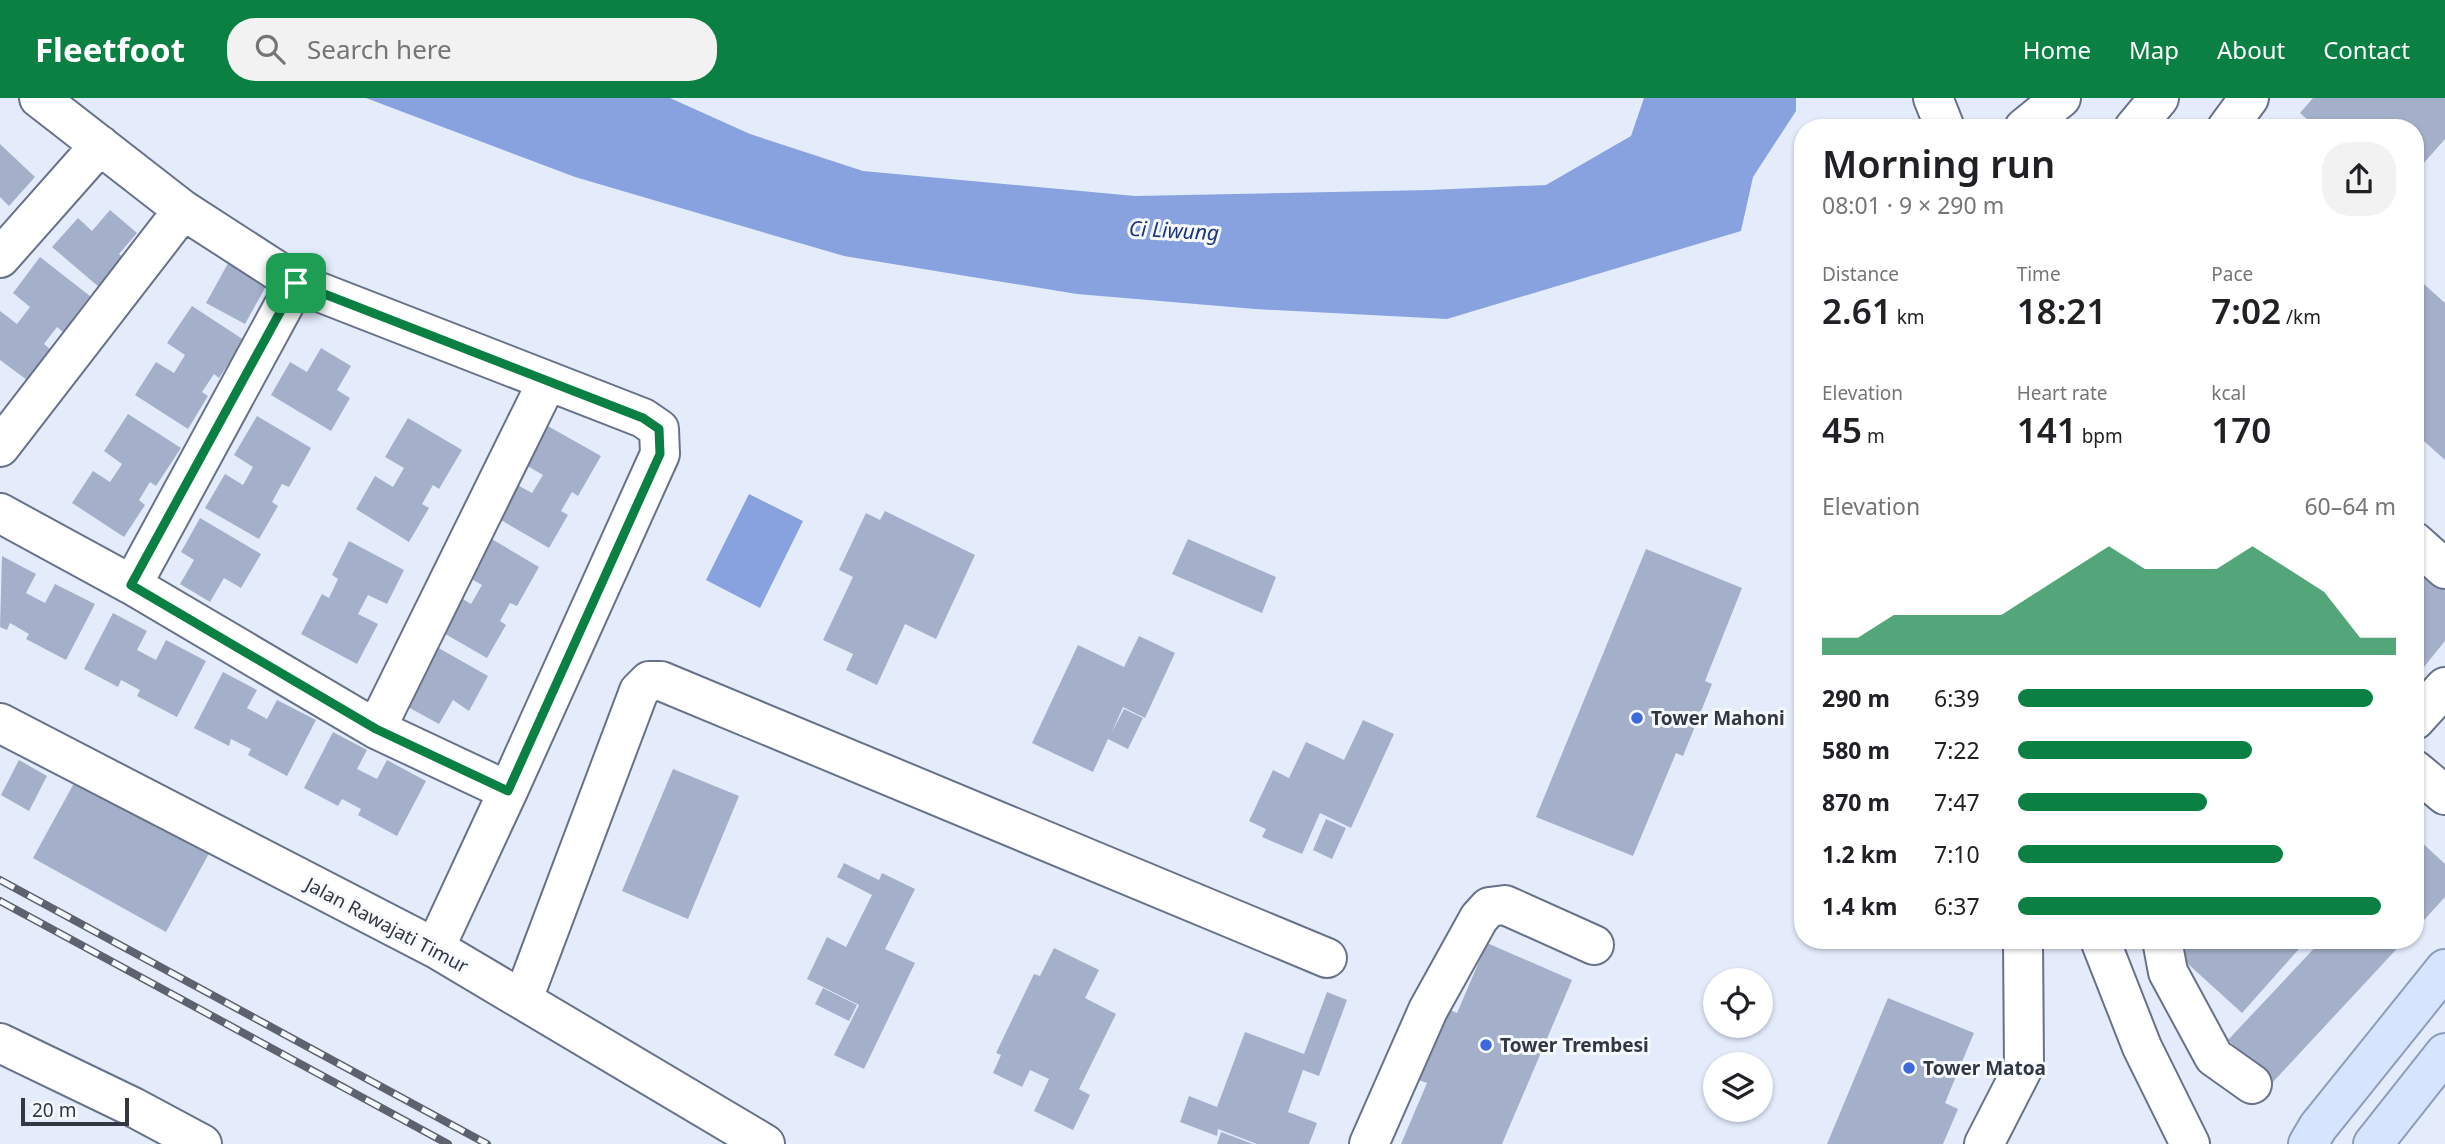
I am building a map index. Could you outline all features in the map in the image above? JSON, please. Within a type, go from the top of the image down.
[{"type":"main road","points":[[2308,1144],[2318,1127],[2445,969]]},
{"type":"main road","points":[[2373,1144],[2445,1053]]},
{"type":"street","points":[[38,98],[183,210],[296,283],[643,418],[659,429],[660,454],[435,948]]},
{"type":"street","points":[[1933,98],[1941,119]]},
{"type":"street","points":[[2015,98],[2021,119]]},
{"type":"street","points":[[2035,119],[2062,98]]},
{"type":"street","points":[[2142,119],[2159,98]]},
{"type":"street","points":[[2234,119],[2249,98]]},
{"type":"street","points":[[0,258],[100,145]]},
{"type":"street","points":[[0,447],[183,210]]},
{"type":"street","points":[[131,585],[296,283]]},
{"type":"street","points":[[376,729],[547,382]]},
{"type":"street","points":[[0,513],[131,585],[376,729],[508,791]]},
{"type":"street","points":[[2424,550],[2445,569]]},
{"type":"street","points":[[523,999],[639,691],[649,681],[661,681],[674,686],[1327,958]]},
{"type":"street","name":"Jalan Rawajati Timur","points":[[0,723],[435,948],[765,1144]]},
{"type":"street","points":[[2424,778],[2445,795]]},
{"type":"street","points":[[1369,1144],[1428,1010],[1479,918],[1489,907],[1505,905],[1594,945]]},
{"type":"street","points":[[1984,1144],[2024,1066],[2023,949]]},
{"type":"street","points":[[2104,949],[2142,1047],[2190,1144]]},
{"type":"street","points":[[2164,949],[2168,972],[2214,1057],[2252,1084]]},
{"type":"street","points":[[0,1044],[133,1107],[202,1144]]},
{"type":"water","name":"Ci Liwung","points":[[366,98],[670,98],[750,134],[863,171],[1135,196],[1546,185],[1631,136],[1644,98],[1796,98],[1796,111],[1753,177],[1741,231],[1447,319],[1255,309],[1077,294],[844,256],[575,177]]},
{"type":"water","points":[[749,494],[803,521],[760,608],[706,580]]},
{"type":"building","points":[[2313,98],[2445,98],[2445,139],[2424,163],[2424,119],[2307,119],[2300,113]]},
{"type":"building","points":[[0,144],[35,177],[9,206],[0,197]]},
{"type":"building","points":[[110,210],[137,233],[119,254],[130,264],[106,293],[52,247],[78,218],[92,231]]},
{"type":"building","points":[[40,257],[90,296],[63,332],[57,327],[44,344],[50,349],[27,380],[0,360],[0,311],[17,324],[30,307],[13,293]]},
{"type":"building","points":[[231,258],[270,279],[245,324],[206,303]]},
{"type":"building","points":[[2424,284],[2445,303],[2445,460],[2424,441]]},
{"type":"building","points":[[192,306],[244,340],[219,378],[214,374],[202,392],[208,396],[188,429],[135,395],[156,362],[174,373],[185,355],[167,343]]},
{"type":"building","points":[[321,348],[351,366],[337,390],[350,398],[331,431],[271,395],[290,362],[307,372]]},
{"type":"building","points":[[128,414],[181,448],[156,486],[150,482],[139,500],[145,505],[124,537],[72,503],[93,471],[110,482],[122,464],[104,451]]},
{"type":"building","points":[[257,416],[311,448],[289,487],[282,484],[272,502],[278,506],[259,539],[205,508],[225,474],[243,485],[253,467],[234,455]]},
{"type":"building","points":[[408,418],[462,450],[439,489],[433,485],[422,504],[429,508],[409,542],[356,509],[375,476],[393,487],[404,468],[385,457]]},
{"type":"building","points":[[546,425],[601,456],[578,496],[572,492],[561,511],[568,515],[549,548],[494,516],[514,483],[532,493],[543,475],[524,464]]},
{"type":"building","points":[[885,511],[975,555],[936,639],[905,624],[877,685],[846,670],[853,654],[823,640],[853,577],[839,570],[866,513],[880,520]]},
{"type":"building","points":[[200,518],[261,554],[241,588],[224,578],[210,602],[180,584],[194,560],[181,552]]},
{"type":"building","points":[[485,535],[539,567],[517,606],[510,603],[500,621],[506,625],[487,658],[433,627],[453,593],[471,604],[482,585],[463,574]]},
{"type":"building","points":[[1188,539],[1276,577],[1262,613],[1172,574]]},
{"type":"building","points":[[349,541],[404,570],[387,604],[368,595],[358,614],[378,624],[357,664],[301,634],[322,594],[329,598],[338,579],[332,575]]},
{"type":"building","name":"Tower Mahoni","points":[[1646,549],[1742,588],[1705,681],[1712,684],[1683,756],[1676,753],[1633,856],[1536,817]]},
{"type":"building","points":[[2,556],[36,574],[26,593],[45,603],[55,584],[95,604],[66,660],[26,639],[29,634],[10,623],[7,630],[0,627]]},
{"type":"building","points":[[2424,574],[2445,591],[2445,641],[2424,667]]},
{"type":"building","points":[[113,613],[147,631],[137,650],[156,660],[166,640],[206,661],[177,717],[137,696],[140,690],[121,680],[118,687],[84,669]]},
{"type":"building","points":[[1139,636],[1175,653],[1145,718],[1123,707],[1111,734],[1124,709],[1143,718],[1128,749],[1108,739],[1093,772],[1032,743],[1078,645],[1124,667]]},
{"type":"building","points":[[428,642],[488,676],[469,711],[453,700],[439,724],[408,707],[422,683],[409,675]]},
{"type":"building","points":[[223,672],[257,690],[247,708],[267,719],[277,700],[316,720],[287,776],[248,755],[251,749],[231,739],[229,746],[194,728]]},
{"type":"building","points":[[1363,720],[1394,734],[1351,828],[1320,813],[1302,854],[1262,837],[1266,829],[1249,821],[1273,770],[1289,778],[1306,742],[1344,760]]},
{"type":"building","points":[[333,732],[367,750],[357,769],[377,779],[387,760],[426,781],[397,836],[358,815],[361,809],[342,799],[338,806],[304,788]]},
{"type":"building","points":[[19,760],[47,776],[29,811],[1,795]]},
{"type":"building","points":[[673,769],[739,796],[688,919],[622,891]]},
{"type":"building","points":[[79,774],[212,848],[166,932],[33,858]]},
{"type":"building","points":[[1326,819],[1346,828],[1332,859],[1313,850]]},
{"type":"building","points":[[2424,844],[2445,864],[2445,897],[2424,920]]},
{"type":"building","points":[[844,863],[879,880],[882,873],[915,889],[885,949],[915,963],[864,1069],[834,1055],[859,1005],[807,979],[827,937],[846,947],[872,895],[837,877]]},
{"type":"building","name":"Tower Trembesi","points":[[1487,943],[1572,980],[1502,1144],[1401,1144],[1427,1083],[1413,1078],[1444,1007],[1457,1013]]},
{"type":"building","points":[[1054,948],[1099,970],[1085,998],[1116,1014],[1079,1089],[1090,1095],[1073,1130],[1034,1111],[1049,1079],[1030,1070],[1022,1087],[993,1073],[1001,1055],[996,1053],[1034,974],[1040,976]]},
{"type":"building","points":[[2172,949],[2299,949],[2242,1013]]},
{"type":"building","points":[[2314,949],[2397,949],[2273,1082],[2228,1040]]},
{"type":"building","points":[[823,988],[857,1005],[849,1021],[815,1004]]},
{"type":"building","points":[[1327,992],[1347,1000],[1319,1076],[1303,1070],[1288,1112],[1317,1123],[1309,1144],[1257,1144],[1218,1129],[1217,1136],[1180,1122],[1189,1096],[1217,1107],[1245,1032],[1304,1054]]},
{"type":"building","name":"Tower Matoa","points":[[1888,998],[1974,1033],[1945,1103],[1958,1109],[1943,1144],[1827,1144]]},
{"type":"building","points":[[1221,1132],[1253,1144],[1217,1144]]},
{"type":"railway","points":[[0,880],[487,1144]]},
{"type":"railway","points":[[0,901],[448,1144]]},
{"type":"place","name":"Tower Mahoni","points":[[1637,718]]},
{"type":"place","name":"Tower Trembesi","points":[[1486,1045]]},
{"type":"place","name":"Tower Matoa","points":[[1909,1068]]},
{"type":"route","points":[[296,283],[643,418],[659,429],[660,454],[508,791],[376,729],[131,585],[296,283]]}]
